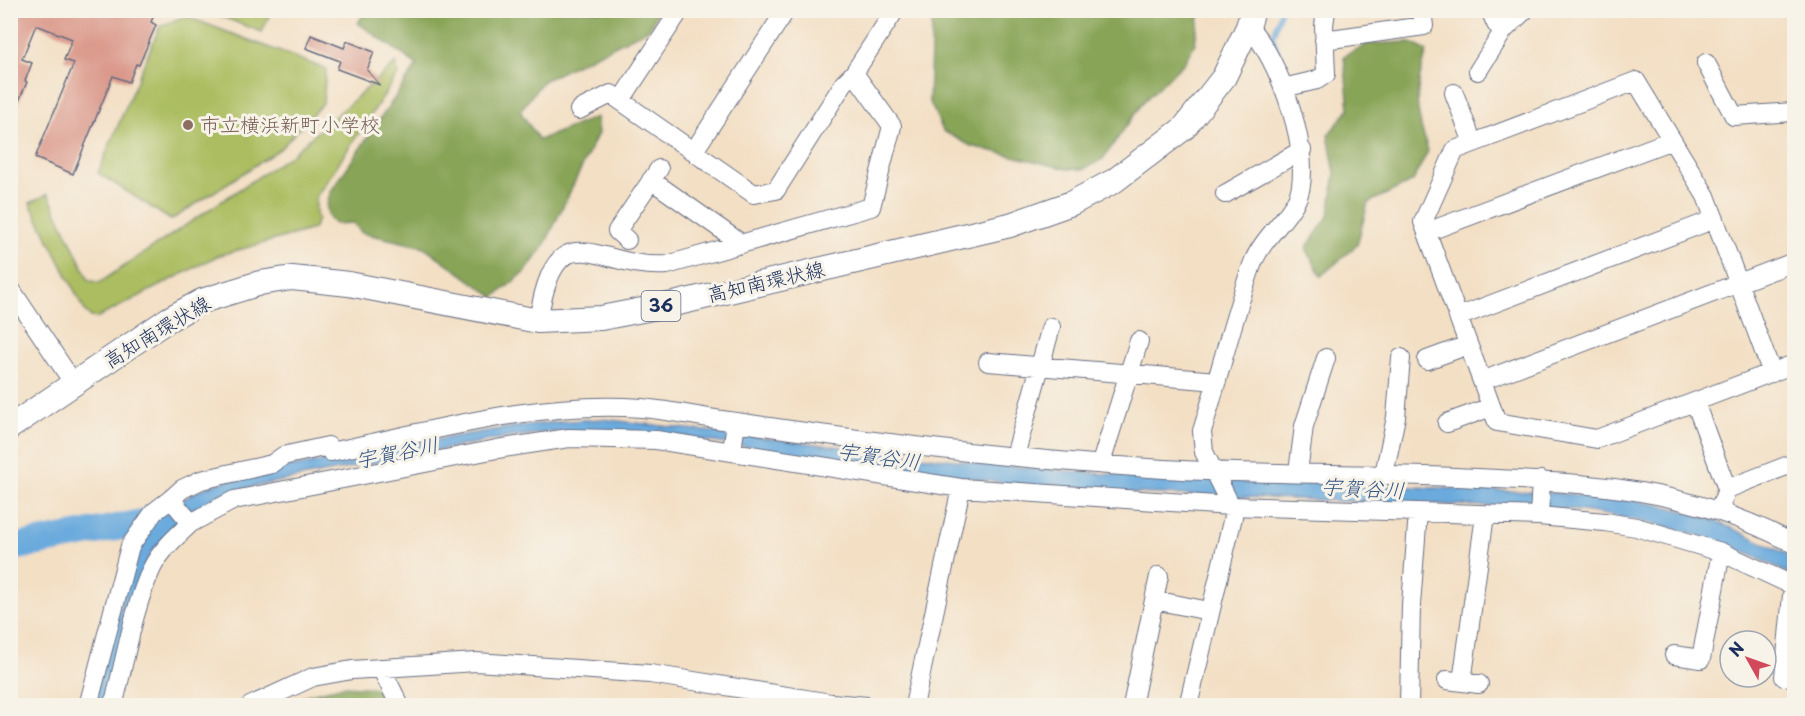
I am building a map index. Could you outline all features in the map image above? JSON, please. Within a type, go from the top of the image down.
[{"type":"main road","name":"高知南環状線","points":[[10,427],[169,319],[202,301],[260,282],[292,278],[349,284],[538,321],[601,318],[678,303],[1010,225],[1072,203],[1114,181],[1184,128],[1224,77],[1251,19]]},
{"type":"street","points":[[621,100],[680,10]]},
{"type":"street","points":[[694,151],[786,10]]},
{"type":"street","points":[[579,110],[611,94],[754,194],[776,190],[844,83],[854,73],[895,10]]},
{"type":"street","points":[[1284,88],[1317,80],[1326,74],[1324,40],[1326,10]]},
{"type":"street","points":[[1324,40],[1424,26],[1422,10]]},
{"type":"street","points":[[1490,10],[1496,24],[1504,30]]},
{"type":"street","points":[[1478,71],[1504,30],[1525,10]]},
{"type":"street","points":[[1188,705],[1233,517],[1229,502],[1204,452],[1202,431],[1253,262],[1270,234],[1297,200],[1302,177],[1302,150],[1284,88],[1251,19]]},
{"type":"street","points":[[1706,63],[1734,116],[1794,112]]},
{"type":"street","points":[[538,321],[543,287],[549,271],[559,260],[573,253],[589,251],[648,266],[667,265],[871,207],[892,126],[854,73]]},
{"type":"street","points":[[1772,373],[1706,196],[1636,81],[1455,150],[1423,222],[1497,422],[1597,439],[1772,373],[1794,364]]},
{"type":"street","points":[[1454,93],[1473,143]]},
{"type":"street","points":[[1427,232],[1672,141]]},
{"type":"street","points":[[1225,194],[1302,150]]},
{"type":"street","points":[[627,240],[616,231],[655,174],[742,244]]},
{"type":"street","points":[[1458,317],[1715,219]]},
{"type":"street","points":[[1482,381],[1794,262]]},
{"type":"street","points":[[10,288],[74,384]]},
{"type":"street","points":[[1015,456],[1051,327]]},
{"type":"street","points":[[1101,464],[1138,341]]},
{"type":"street","points":[[1427,360],[1468,345]]},
{"type":"street","points":[[1298,472],[1304,426],[1326,358]]},
{"type":"street","points":[[1384,474],[1396,417],[1401,358]]},
{"type":"street","points":[[988,362],[1217,381]]},
{"type":"street","points":[[1695,402],[1727,489],[1719,511]]},
{"type":"street","points":[[1447,423],[1491,407]]},
{"type":"street","points":[[88,705],[130,546],[154,512],[172,501],[182,489],[201,480],[272,464],[284,456],[328,446],[331,452],[511,415],[569,409],[641,408],[736,425],[1101,464],[1214,472],[1384,474],[1614,486],[1673,497],[1719,511],[1769,530],[1794,544]]},
{"type":"street","points":[[732,449],[736,425]]},
{"type":"street","points":[[113,705],[145,587],[153,566],[189,520],[234,500],[497,449],[569,438],[656,440],[732,449],[961,488],[1485,515],[1539,513],[1636,527],[1721,552],[1794,586],[1784,676]]},
{"type":"street","points":[[1727,489],[1794,463]]},
{"type":"street","points":[[1539,513],[1541,483]]},
{"type":"street","points":[[914,705],[961,488]]},
{"type":"street","points":[[172,501],[189,520]]},
{"type":"street","points":[[1409,705],[1411,605],[1418,512]]},
{"type":"street","points":[[1463,682],[1485,515]]},
{"type":"street","points":[[1674,655],[1701,658],[1721,552]]},
{"type":"street","points":[[1132,705],[1159,576]]},
{"type":"street","points":[[1154,600],[1209,611]]},
{"type":"street","points":[[250,705],[313,677],[381,668],[476,662],[650,674],[831,703],[867,705]]},
{"type":"street","points":[[381,668],[400,705]]},
{"type":"green space","points":[[271,10],[262,32],[206,11]]},
{"type":"green space","points":[[366,10],[658,11],[649,29],[543,81],[520,111],[539,140],[596,117],[598,133],[544,246],[525,272],[494,297],[424,247],[362,233],[353,223],[335,224],[329,217],[327,205],[331,191],[417,65],[358,23]]},
{"type":"green space","points":[[939,10],[1200,11],[1195,43],[1184,63],[1144,101],[1103,159],[1084,169],[1067,169],[971,146],[943,131],[929,100],[932,24]]},
{"type":"green space","points":[[185,16],[326,69],[323,103],[280,149],[171,220],[98,173],[160,26]]},
{"type":"green space","points":[[1409,42],[1427,51],[1419,79],[1417,101],[1420,124],[1428,151],[1413,181],[1368,203],[1357,245],[1321,276],[1306,248],[1329,215],[1335,173],[1328,135],[1349,109],[1344,56],[1367,44]]},
{"type":"green space","points":[[396,63],[398,74],[316,197],[318,219],[313,229],[217,256],[97,318],[91,317],[85,311],[30,203],[48,194],[89,280],[99,283],[291,155]]},
{"type":"green space","points":[[343,686],[379,688],[387,705],[285,705],[307,695]]},
{"type":"water","name":"宇賀谷川","points":[[602,419],[1006,466],[1104,474],[1555,493],[1636,501],[1698,515],[1754,538],[1794,558],[1794,577],[1740,550],[1684,531],[1626,518],[1566,509],[1104,492],[1006,483],[657,434],[549,432],[491,440],[246,488],[215,497],[192,510],[154,548],[143,568],[103,705],[92,706],[130,571],[140,545],[154,531],[147,527],[191,495],[222,482],[255,474],[436,440],[502,429]]},
{"type":"building","points":[[10,10],[156,10],[151,22],[156,25],[139,65],[136,64],[129,82],[113,76],[73,174],[35,158],[74,63],[64,60],[72,39],[36,25],[22,59],[32,63],[25,81],[27,82],[10,122]]},
{"type":"building","points":[[311,35],[344,48],[347,41],[374,52],[367,70],[380,85],[337,69],[340,61],[306,48]]},
{"type":"waterway","points":[[1281,10],[1273,37],[1281,60]]},
{"type":"waterway","points":[[10,548],[171,517]]},
{"type":"place","name":"市立横浜新町小学校","points":[[188,125]]}]
